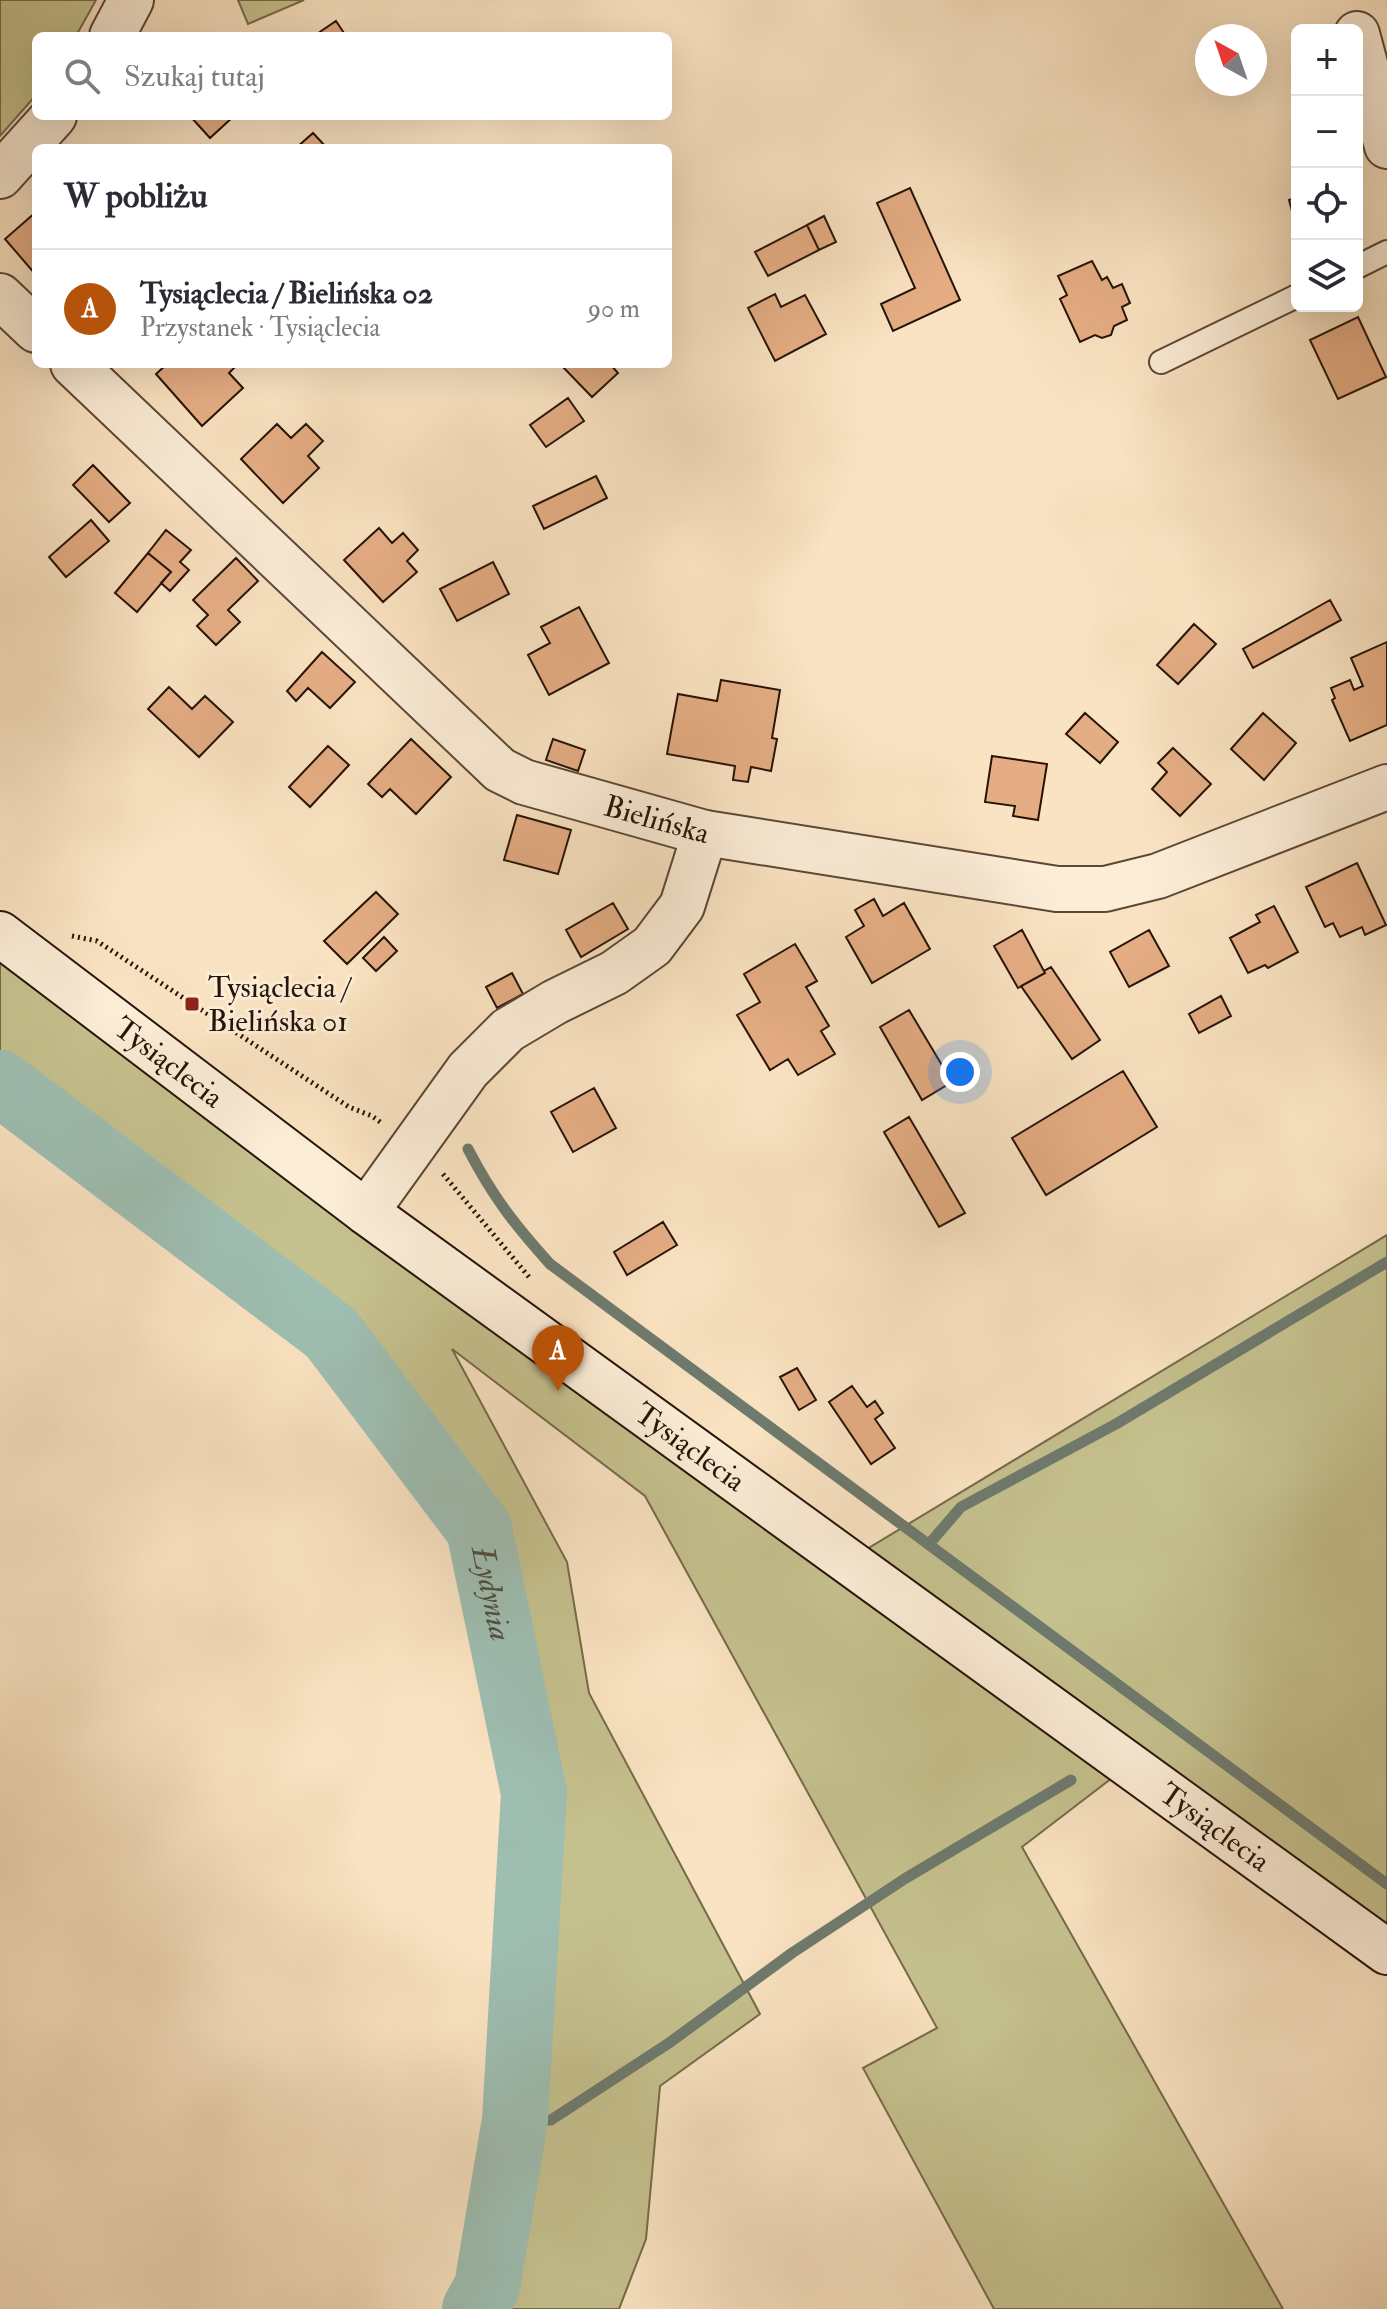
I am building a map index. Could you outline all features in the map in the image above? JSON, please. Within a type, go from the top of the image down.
[{"type":"street","points":[[114,32],[131,0]]},
{"type":"street","points":[[1348,0],[1354,24]]},
{"type":"street","points":[[1363,58],[1387,146]]},
{"type":"street","points":[[0,176],[50,120]]},
{"type":"street","points":[[0,296],[32,326]]},
{"type":"street","name":"Bielińska","points":[[77,368],[500,770],[524,782],[705,833],[1057,889],[1105,889],[1158,876],[1387,787]]},
{"type":"street","points":[[366,1212],[468,1070],[508,1030],[555,1002],[614,973],[652,946],[682,906],[705,833]]},
{"type":"street","name":"Tysiąclecia","points":[[0,934],[366,1212],[1387,1952]]},
{"type":"lane","points":[[1363,264],[1387,252]]},
{"type":"lane","points":[[1161,362],[1291,299]]},
{"type":"path","points":[[60,933],[97,941],[349,1107],[372,1116],[441,1172],[528,1277],[541,1286]]},
{"type":"shaded area","points":[[0,0],[96,0],[78,32],[32,32],[32,100],[0,136]]},
{"type":"shaded area","points":[[238,0],[304,0],[248,24]]},
{"type":"shaded area","points":[[0,934],[847,1561],[1387,1235],[1387,1952],[1129,1765],[1022,1847],[1283,2309],[994,2309],[863,2068],[937,2028],[645,1496],[452,1349],[567,1562],[589,1693],[760,2014],[660,2086],[646,2239],[619,2309],[475,2309],[487,2287],[515,2120],[534,1793],[479,1529],[331,1333],[0,1083]]},
{"type":"building","points":[[336,21],[343,32],[320,32]]},
{"type":"building","points":[[194,120],[230,120],[210,138]]},
{"type":"building","points":[[313,133],[323,144],[301,144]]},
{"type":"building","points":[[910,188],[960,300],[893,331],[881,304],[915,288],[877,203]]},
{"type":"building","points":[[32,215],[32,270],[5,239]]},
{"type":"building","points":[[824,216],[836,242],[819,250],[807,225]]},
{"type":"building","points":[[807,225],[819,250],[768,276],[755,252]]},
{"type":"building","points":[[1092,261],[1102,280],[1107,277],[1113,288],[1122,284],[1130,303],[1122,307],[1127,320],[1114,326],[1111,335],[1102,338],[1095,335],[1080,342],[1060,299],[1067,295],[1058,276]]},
{"type":"building","points":[[775,294],[781,307],[805,295],[826,334],[775,361],[748,308]]},
{"type":"building","points":[[1358,317],[1386,377],[1338,399],[1310,340]]},
{"type":"building","points":[[163,368],[234,368],[229,373],[243,388],[202,426],[156,374]]},
{"type":"building","points":[[564,368],[614,368],[618,373],[592,397]]},
{"type":"building","points":[[568,398],[584,421],[546,447],[530,425]]},
{"type":"building","points":[[277,424],[291,438],[306,424],[323,441],[308,456],[319,468],[283,503],[241,459]]},
{"type":"building","points":[[93,465],[130,503],[109,522],[73,485]]},
{"type":"building","points":[[596,476],[607,498],[544,529],[533,506]]},
{"type":"building","points":[[91,520],[109,541],[66,577],[49,557]]},
{"type":"building","points":[[379,528],[392,543],[403,533],[418,550],[407,561],[417,572],[383,602],[344,560]]},
{"type":"building","points":[[166,530],[191,550],[180,562],[189,570],[170,591],[161,583],[171,572],[148,553]]},
{"type":"building","points":[[148,553],[171,572],[137,612],[115,593]]},
{"type":"building","points":[[236,558],[258,581],[228,610],[240,622],[216,645],[197,626],[208,615],[193,600]]},
{"type":"building","points":[[493,562],[509,594],[457,621],[440,589]]},
{"type":"building","points":[[1330,600],[1341,620],[1253,668],[1243,649]]},
{"type":"building","points":[[579,607],[609,663],[549,695],[528,655],[550,643],[541,627]]},
{"type":"building","points":[[1194,624],[1216,644],[1178,684],[1157,665]]},
{"type":"building","points":[[1387,642],[1387,725],[1350,741],[1332,700],[1335,698],[1331,688],[1350,680],[1354,690],[1363,686],[1351,658]]},
{"type":"building","points":[[322,652],[355,682],[330,708],[308,688],[296,701],[287,691]]},
{"type":"building","points":[[721,680],[780,690],[772,738],[777,739],[771,771],[751,767],[748,782],[733,780],[735,766],[667,754],[678,694],[717,701]]},
{"type":"building","points":[[169,687],[192,709],[205,696],[233,722],[199,757],[148,709]]},
{"type":"building","points":[[1085,713],[1118,742],[1100,763],[1066,734]]},
{"type":"building","points":[[1263,713],[1296,743],[1264,780],[1231,749]]},
{"type":"building","points":[[411,739],[451,777],[416,814],[390,789],[382,797],[368,784]]},
{"type":"building","points":[[553,739],[585,750],[578,771],[546,760]]},
{"type":"building","points":[[328,746],[349,765],[310,807],[289,787]]},
{"type":"building","points":[[1173,748],[1211,784],[1180,816],[1152,789],[1167,772],[1158,763]]},
{"type":"building","points":[[992,756],[1047,764],[1038,820],[1013,816],[1015,806],[985,802]]},
{"type":"building","points":[[517,815],[571,830],[558,874],[504,860]]},
{"type":"building","points":[[1357,863],[1386,925],[1365,935],[1362,927],[1340,937],[1333,923],[1325,927],[1306,887]]},
{"type":"building","points":[[376,892],[398,914],[347,964],[324,941]]},
{"type":"building","points":[[874,899],[883,916],[904,903],[930,949],[872,983],[846,937],[864,926],[855,910]]},
{"type":"building","points":[[613,903],[628,929],[581,957],[566,930]]},
{"type":"building","points":[[1274,906],[1298,952],[1268,968],[1265,965],[1248,973],[1230,938],[1260,922],[1256,915]]},
{"type":"building","points":[[1022,930],[1045,973],[1018,988],[994,946]]},
{"type":"building","points":[[1149,930],[1169,966],[1129,987],[1110,952]]},
{"type":"building","points":[[384,937],[397,951],[376,971],[363,958]]},
{"type":"building","points":[[795,944],[817,981],[806,987],[829,1026],[821,1031],[835,1054],[798,1075],[788,1059],[770,1070],[737,1015],[760,1002],[744,974]]},
{"type":"building","points":[[1051,967],[1100,1040],[1072,1059],[1021,986]]},
{"type":"building","points":[[512,973],[523,994],[497,1008],[486,987]]},
{"type":"building","points":[[1221,996],[1231,1016],[1199,1033],[1189,1014]]},
{"type":"building","points":[[909,1010],[952,1082],[922,1100],[880,1027]]},
{"type":"building","points":[[1123,1071],[1157,1127],[1046,1195],[1012,1138]]},
{"type":"building","points":[[594,1088],[616,1128],[573,1152],[551,1112]]},
{"type":"building","points":[[909,1117],[965,1213],[939,1227],[884,1132]]},
{"type":"building","points":[[663,1222],[677,1245],[627,1275],[614,1252]]},
{"type":"building","points":[[797,1368],[816,1400],[799,1410],[780,1377]]},
{"type":"building","points":[[852,1386],[867,1407],[875,1401],[883,1413],[875,1419],[895,1448],[871,1464],[829,1402]]},
{"type":"waterway","name":"Łydynia","points":[[0,1083],[331,1333],[479,1529],[534,1793],[515,2120],[487,2287],[475,2309]]},
{"type":"waterway","points":[[468,1149],[505,1210],[550,1264],[1387,1884]]},
{"type":"waterway","points":[[930,1543],[961,1507],[1116,1424],[1387,1262]]},
{"type":"waterway","points":[[515,2120],[551,2120],[669,2043],[792,1953],[906,1878],[1071,1780]]},
{"type":"place","name":"Tysiąclecia / Bielińska 01","points":[[192,1004]]},
{"type":"place","name":"Tysiąclecia / Bielińska 02","points":[[558,1391]]}]
